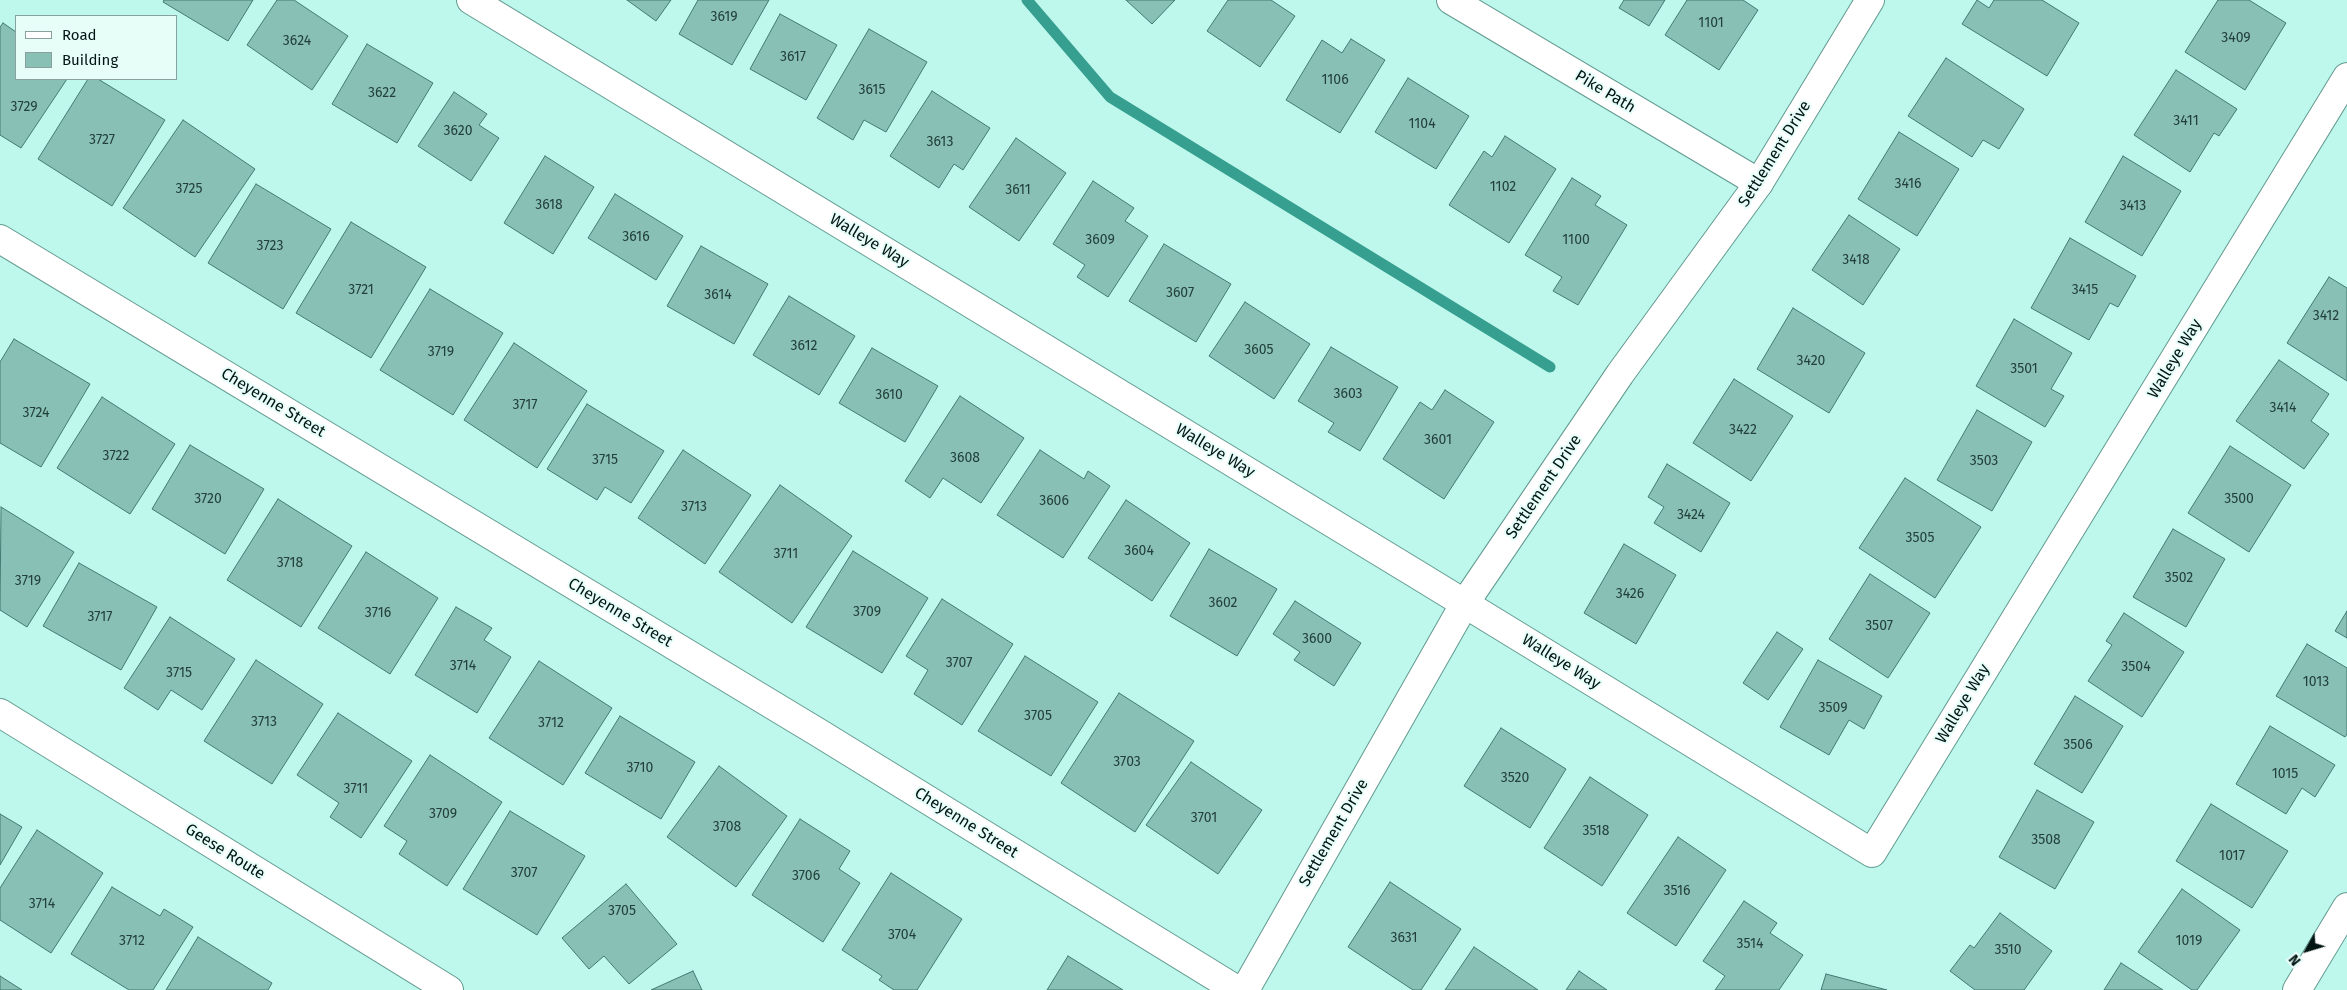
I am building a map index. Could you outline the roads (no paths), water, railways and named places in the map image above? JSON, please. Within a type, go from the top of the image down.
[{"type":"street","name":"Walleye Way","points":[[471,0],[1466,604],[1872,853],[2347,77]]},
{"type":"street","name":"Pike Path","points":[[1452,0],[1758,183]]},
{"type":"street","name":"Settlement Drive","points":[[1245,990],[1466,604],[1620,374],[1758,183],[1870,0]]},
{"type":"street","name":"Cheyenne Street","points":[[0,239],[819,733],[1237,990]]},
{"type":"street","name":"Geese Route","points":[[0,713],[449,990]]},
{"type":"street","points":[[2297,990],[2347,907]]},
{"type":"waterway","points":[[1027,0],[1110,97],[1550,367]]}]
